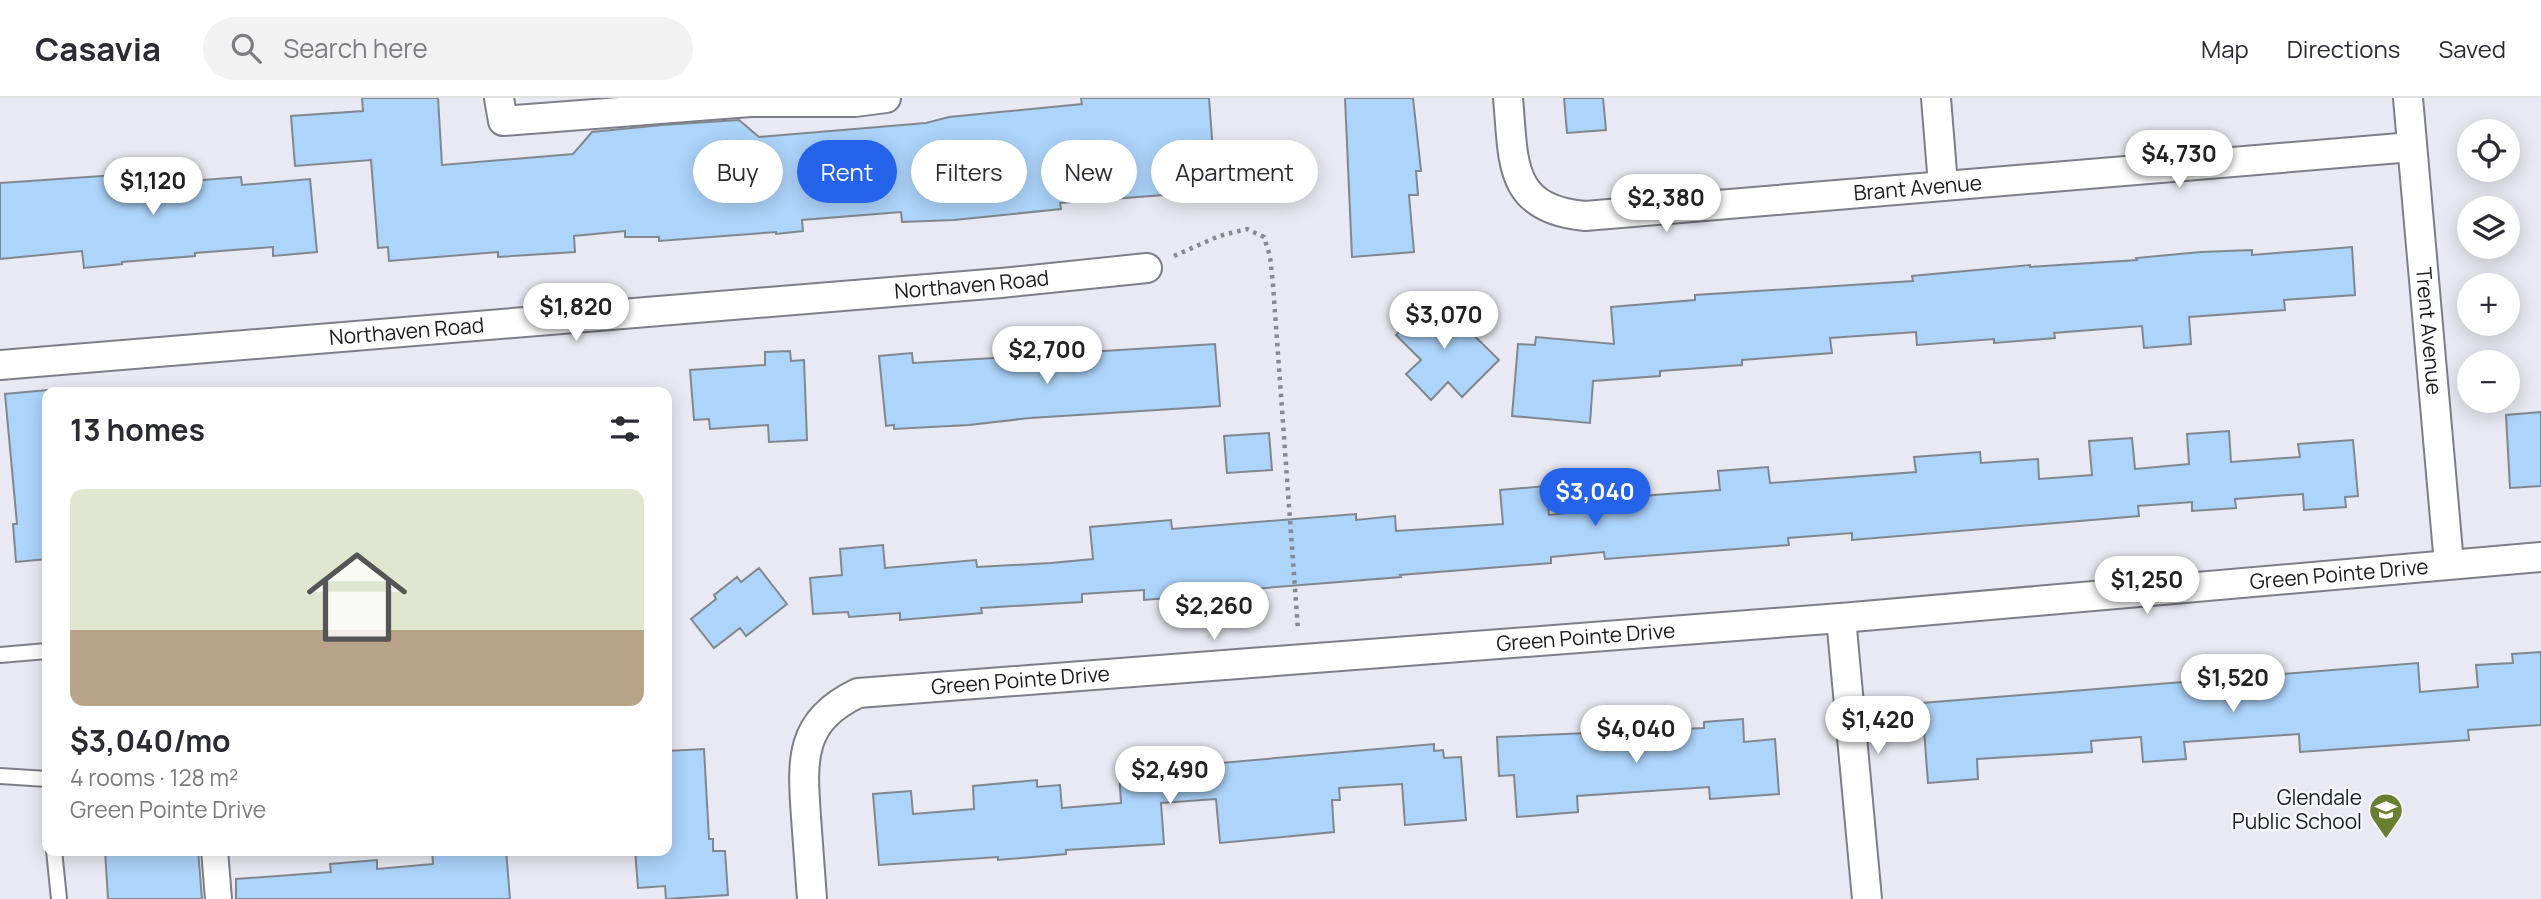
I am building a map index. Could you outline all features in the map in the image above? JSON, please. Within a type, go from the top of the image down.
[{"type":"street","points":[[499,98],[503,121],[716,101],[855,102],[886,98]]},
{"type":"street","name":"Brant Avenue","points":[[1508,98],[1515,171],[1522,185],[1529,195],[1553,210],[1568,215],[1585,216],[2412,147]]},
{"type":"street","points":[[1936,98],[1943,185]]},
{"type":"street","name":"Trent Avenue","points":[[2408,98],[2449,564]]},
{"type":"street","name":"Northaven Road","points":[[0,365],[1001,283],[1147,268]]},
{"type":"street","name":"Green Pointe Drive","points":[[812,899],[803,779],[805,752],[824,716],[846,698],[858,693],[1841,618],[2541,557]]},
{"type":"street","points":[[1841,618],[1867,899]]},
{"type":"lane","points":[[0,655],[42,651]]},
{"type":"lane","points":[[0,776],[42,778]]},
{"type":"lane","points":[[54,856],[58,899]]},
{"type":"lane","points":[[209,856],[213,899]]},
{"type":"lane","points":[[220,856],[224,899]]},
{"type":"path","points":[[1147,268],[1219,236],[1247,229],[1264,236],[1270,256],[1273,285],[1300,661]]},
{"type":"building","points":[[362,98],[438,98],[442,165],[573,154],[592,132],[739,120],[759,137],[926,123],[949,117],[1082,104],[1081,98],[1209,98],[1212,140],[1151,140],[1151,196],[1137,197],[1137,140],[1041,140],[1041,203],[1060,203],[1061,209],[954,220],[902,222],[901,212],[802,220],[803,231],[659,241],[659,237],[625,237],[625,231],[574,236],[575,252],[498,257],[498,252],[389,261],[388,247],[378,248],[371,160],[295,166],[291,116],[363,111]]},
{"type":"building","points":[[1345,98],[1413,98],[1421,171],[1416,171],[1418,195],[1409,195],[1414,252],[1352,257]]},
{"type":"building","points":[[1564,98],[1603,98],[1606,130],[1567,133]]},
{"type":"building","points":[[189,170],[190,181],[241,177],[242,185],[310,179],[317,252],[273,256],[273,247],[195,253],[195,256],[84,268],[82,251],[0,259],[0,183]]},
{"type":"building","points":[[2352,247],[2355,295],[2284,300],[2285,310],[2189,317],[2191,344],[2144,348],[2142,326],[2054,333],[2055,338],[1994,343],[1994,339],[1917,345],[1916,332],[1830,338],[1832,353],[1742,360],[1742,365],[1660,371],[1660,376],[1593,381],[1590,423],[1512,416],[1518,344],[1535,345],[1536,337],[1614,344],[1611,307],[1695,300],[1695,295],[1913,281],[1912,276],[2030,265],[2137,260],[2136,258],[2201,252],[2252,250],[2252,255]]},
{"type":"building","points":[[1434,296],[1499,360],[1462,397],[1448,382],[1431,400],[1406,374],[1421,360],[1396,335]]},
{"type":"building","points":[[1215,344],[1220,406],[1030,418],[969,425],[894,429],[894,425],[886,426],[879,356],[912,353],[913,363]]},
{"type":"building","points":[[790,351],[791,361],[804,360],[807,440],[769,442],[768,425],[710,429],[709,419],[694,420],[690,370],[765,365],[765,352]]},
{"type":"building","points":[[42,390],[42,559],[16,562],[13,524],[17,524],[5,394]]},
{"type":"building","points":[[2541,412],[2541,486],[2510,488],[2506,415]]},
{"type":"building","points":[[2229,431],[2231,462],[2300,457],[2298,444],[2353,440],[2358,496],[2345,497],[2346,507],[2304,510],[2303,494],[2235,499],[2236,508],[2192,511],[2192,502],[2138,506],[2139,516],[1852,540],[1852,533],[1788,538],[1789,545],[1605,559],[1604,552],[1551,557],[1551,563],[1144,600],[1144,590],[1082,594],[1082,602],[981,608],[982,613],[900,620],[900,613],[849,617],[848,612],[813,614],[810,578],[842,575],[840,549],[883,545],[885,568],[976,560],[977,567],[1051,563],[1093,559],[1090,527],[1171,520],[1172,529],[1356,514],[1356,520],[1395,516],[1396,531],[1503,524],[1500,490],[1546,486],[1549,515],[1602,509],[1601,499],[1720,490],[1718,471],[1768,467],[1770,483],[1916,472],[1914,457],[1980,452],[1981,463],[2038,459],[2039,479],[2092,475],[2089,441],[2132,438],[2135,469],[2189,464],[2187,434]]},
{"type":"building","points":[[1269,433],[1272,470],[1227,473],[1224,436]]},
{"type":"building","points":[[759,568],[787,604],[746,636],[740,628],[714,648],[691,619],[716,599],[714,595],[737,577],[741,582]]},
{"type":"building","points":[[2541,652],[2541,725],[2468,730],[2469,740],[2300,752],[2299,734],[2184,742],[2186,759],[2143,762],[2141,737],[2091,741],[2092,752],[1977,759],[1978,779],[1928,783],[1922,703],[2418,663],[2420,692],[2478,687],[2476,665],[2513,663],[2512,654]]},
{"type":"building","points":[[1743,719],[1744,742],[1775,739],[1779,794],[1710,799],[1709,787],[1577,796],[1578,812],[1517,817],[1514,775],[1499,776],[1497,737],[1704,728],[1704,722]]},
{"type":"building","points":[[1434,744],[1434,751],[1443,750],[1444,758],[1461,757],[1466,820],[1405,825],[1402,784],[1339,788],[1340,800],[1332,800],[1334,832],[1220,843],[1216,799],[1161,803],[1164,844],[1066,850],[1066,854],[998,860],[998,857],[879,865],[873,794],[911,791],[913,814],[974,809],[973,786],[1037,780],[1037,787],[1060,785],[1062,808],[1121,803],[1119,772]]},
{"type":"building","points":[[704,749],[709,839],[713,839],[713,851],[725,851],[728,895],[666,899],[665,886],[638,888],[635,856],[672,856],[672,751]]},
{"type":"building","points":[[105,856],[198,856],[202,899],[108,899]]},
{"type":"building","points":[[432,856],[506,856],[510,899],[236,899],[236,879],[331,872],[330,864],[377,860],[377,869],[433,864]]},
{"type":"place","name":"Glendale Public School","points":[[2386,840]]}]
